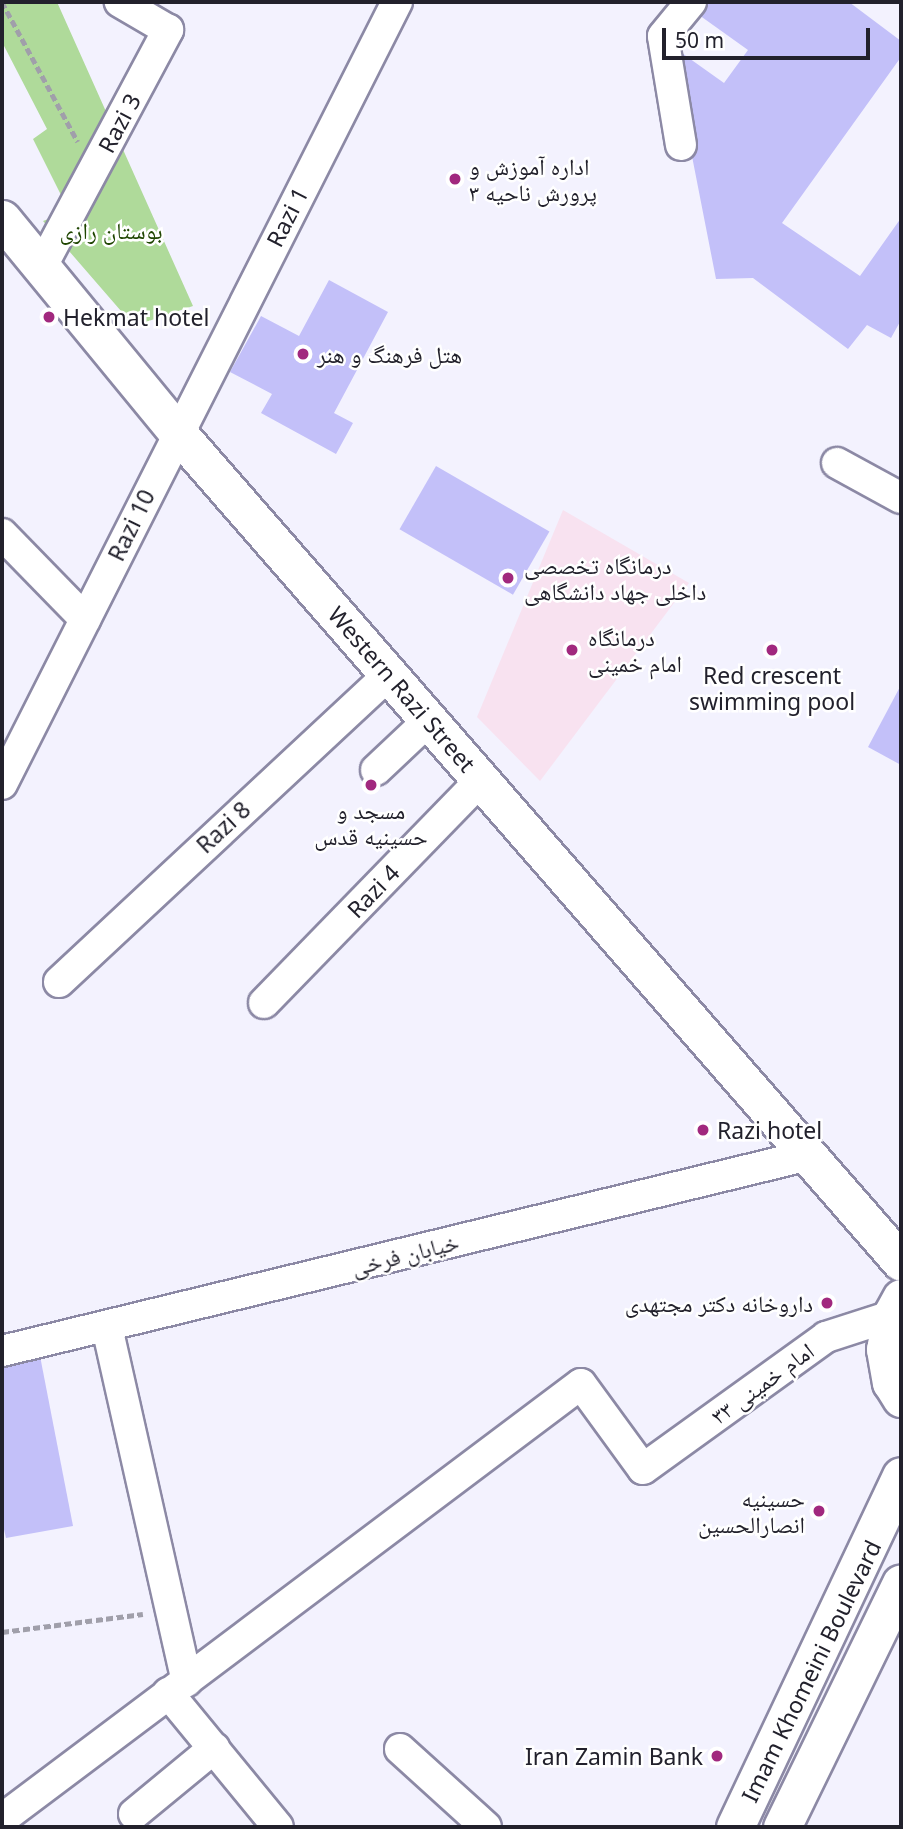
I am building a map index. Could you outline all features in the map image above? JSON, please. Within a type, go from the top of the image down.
[{"type":"main road","name":"Western Razi Street","points":[[2,219],[177,432],[901,1262]]},
{"type":"main road","points":[[896,1307],[885,1349],[891,1382],[901,1398]]},
{"type":"main road","name":"Imam Khomeini Boulevard","points":[[735,1827],[901,1476]]},
{"type":"main road","name":"Imam Khomeini Boulevard","points":[[782,1827],[901,1583]]},
{"type":"street","name":"Razi 3","points":[[42,266],[168,30],[120,2]]},
{"type":"street","name":"Razi 1","points":[[177,432],[397,2]]},
{"type":"street","points":[[681,145],[663,36],[691,2]]},
{"type":"street","name":"Razi 10","points":[[2,784],[177,432]]},
{"type":"street","points":[[837,463],[901,498]]},
{"type":"street","points":[[2,534],[85,619]]},
{"type":"street","name":"Razi 8","points":[[59,982],[389,674]]},
{"type":"street","points":[[376,769],[429,720]]},
{"type":"street","name":"Razi 4","points":[[264,1003],[481,780]]},
{"type":"street","name":"خیابان فرخی","points":[[2,1351],[809,1155]]},
{"type":"street","name":"امام خمینی ۳۳","points":[[178,1687],[581,1384],[643,1469],[826,1337],[896,1307]]},
{"type":"street","points":[[107,1327],[171,1611],[178,1687],[214,1748],[278,1827]]},
{"type":"street","points":[[2,1819],[178,1687]]},
{"type":"street","points":[[134,1814],[214,1748]]},
{"type":"street","points":[[400,1749],[486,1827]]},
{"type":"path","points":[[2,2],[93,171]]},
{"type":"path","points":[[2,1632],[171,1611]]},
{"type":"shaded area","name":"درمانگاه امام خمینی","points":[[563,510],[689,583],[540,781],[477,717]]},
{"type":"green space","name":"بوستان رازی","points":[[2,2],[57,2],[193,306],[134,326],[43,221],[69,211],[33,139],[47,129],[2,42]]},
{"type":"building","points":[[710,2],[849,2],[901,41],[901,57],[782,223],[860,276],[901,218],[901,320],[891,338],[867,325],[848,349],[753,278],[716,279],[672,54],[679,51],[724,83],[748,50],[699,15]]},
{"type":"building","name":"هتل فرهنگ و هنر","points":[[329,280],[388,312],[334,413],[353,423],[336,454],[261,413],[272,394],[230,372],[261,316],[299,336]]},
{"type":"building","points":[[436,466],[549,532],[513,595],[400,529]]},
{"type":"building","points":[[901,685],[901,765],[868,747]]},
{"type":"building","points":[[40,1356],[73,1526],[6,1538],[2,1521],[2,1364]]},
{"type":"place","name":"اداره آموزش و پرورش ناحیه ۳","points":[[455,179]]},
{"type":"place","name":"Hekmat hotel","points":[[49,317]]},
{"type":"place","name":"هتل فرهنگ و هنر","points":[[303,354]]},
{"type":"place","name":"درمانگاه تخصصی داخلی جهاد دانشگاهی","points":[[508,578]]},
{"type":"place","name":"درمانگاه امام خمینی","points":[[572,650]]},
{"type":"place","name":"Red crescent swimming pool","points":[[772,650]]},
{"type":"place","name":"مسجد و حسینیه قدس","points":[[371,785]]},
{"type":"place","name":"Razi hotel","points":[[703,1130]]},
{"type":"place","name":"داروخانه دکتر مجتهدی","points":[[827,1303]]},
{"type":"place","name":"حسینیه انصارالحسین","points":[[819,1511]]},
{"type":"place","name":"Iran Zamin Bank","points":[[717,1756]]}]
